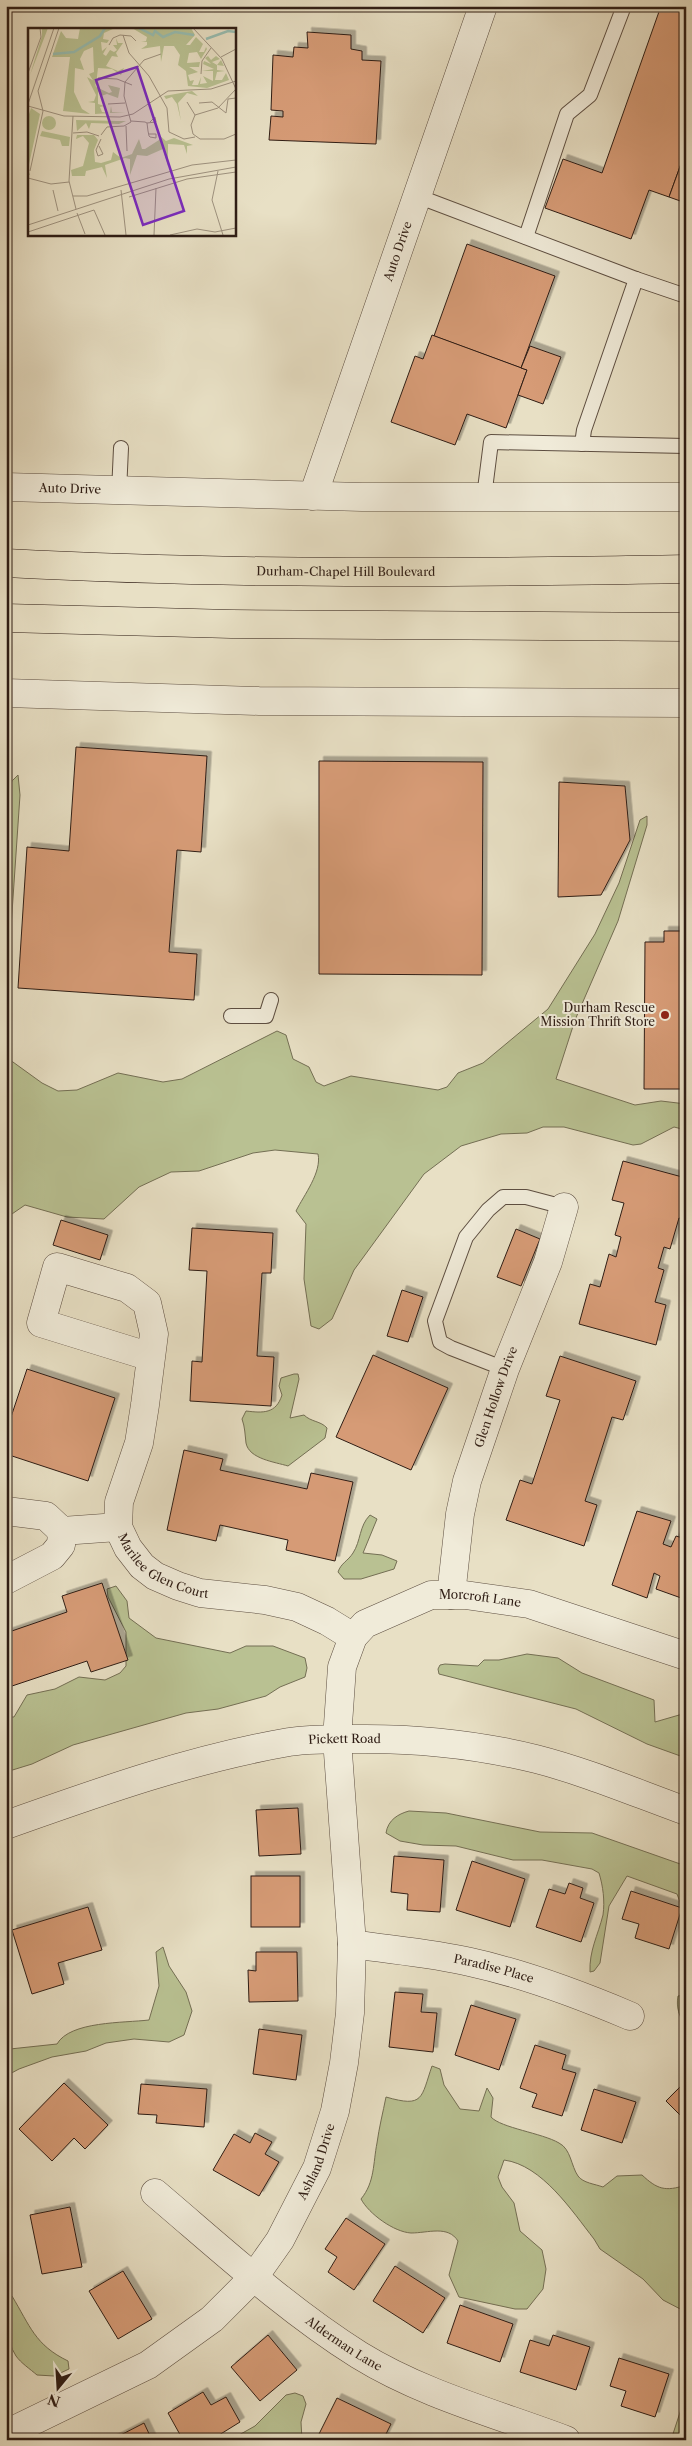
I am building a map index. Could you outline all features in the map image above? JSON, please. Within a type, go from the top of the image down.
[{"type":"main road","name":"Durham-Chapel Hill Boulevard","points":[[6,563],[232,571],[506,572],[686,570]]},
{"type":"main road","points":[[6,618],[231,624],[686,627]]},
{"type":"street","name":"Auto Drive","points":[[313,496],[483,6]]},
{"type":"street","name":"Auto Drive","points":[[6,487],[119,492],[313,496],[686,497]]},
{"type":"street","points":[[6,693],[276,702],[686,703]]},
{"type":"street","name":"Glen Hollow Drive","points":[[451,1594],[460,1514],[467,1480],[505,1369],[548,1262],[564,1206]]},
{"type":"street","name":"Marilee Glen Court","points":[[151,1357],[138,1443],[119,1502],[118,1526],[133,1554],[142,1566],[155,1576],[200,1593],[265,1600],[297,1607],[327,1621],[353,1637]]},
{"type":"street","points":[[6,1510],[46,1516],[62,1531],[118,1526]]},
{"type":"street","points":[[6,1580],[52,1556],[61,1545],[62,1531]]},
{"type":"street","name":"Morcroft Lane","points":[[336,1739],[342,1667],[353,1637],[365,1624],[397,1608],[431,1595],[451,1594],[495,1598],[529,1604],[686,1656]]},
{"type":"street","name":"Pickett Road","points":[[6,1825],[130,1782],[195,1762],[290,1742],[336,1739],[404,1738],[500,1751],[537,1759],[597,1778],[686,1811]]},
{"type":"street","name":"Ashland Drive","points":[[6,2434],[148,2365],[212,2319],[254,2277],[280,2240],[316,2168],[335,2111],[344,2063],[350,2013],[352,1944],[336,1739]]},
{"type":"street","name":"Paradise Place","points":[[352,1944],[477,1964],[587,1998],[630,2016]]},
{"type":"street","name":"Alderman Lane","points":[[155,2193],[280,2299],[359,2355],[429,2390],[566,2440]]},
{"type":"lane","points":[[526,237],[567,114],[590,94],[624,6]]},
{"type":"lane","points":[[417,196],[686,296]]},
{"type":"lane","points":[[582,444],[584,430],[636,279]]},
{"type":"lane","points":[[484,497],[491,442],[686,446]]},
{"type":"lane","points":[[119,492],[121,448]]},
{"type":"lane","points":[[231,1016],[266,1016],[271,1000]]},
{"type":"lane","points":[[505,1369],[450,1348],[440,1342],[435,1321],[438,1312],[466,1237],[488,1210],[502,1197],[526,1197],[564,1206]]},
{"type":"green space","points":[[18,775],[20,795],[6,1001],[6,798],[12,781]]},
{"type":"green space","points":[[647,816],[647,825],[618,921],[575,1020],[556,1079],[635,1105],[661,1101],[686,1104],[686,1130],[674,1127],[641,1144],[633,1145],[564,1127],[543,1127],[527,1133],[501,1134],[461,1146],[424,1174],[354,1270],[332,1319],[319,1329],[311,1326],[304,1279],[306,1224],[296,1211],[315,1176],[319,1161],[318,1154],[275,1150],[253,1153],[199,1171],[171,1172],[139,1187],[104,1219],[67,1217],[25,1205],[9,1216],[6,1221],[6,1057],[42,1083],[58,1091],[77,1090],[118,1073],[163,1082],[182,1079],[277,1031],[286,1035],[293,1059],[309,1067],[316,1082],[324,1086],[351,1076],[438,1090],[447,1087],[458,1073],[483,1063],[548,1009],[595,934],[619,883],[640,820]]},
{"type":"green space","points":[[298,1374],[299,1379],[290,1418],[304,1415],[327,1428],[325,1438],[288,1466],[263,1459],[252,1453],[246,1443],[242,1419],[246,1411],[263,1412],[276,1406],[282,1395],[279,1386],[281,1378]]},
{"type":"green space","points":[[370,1515],[377,1519],[363,1553],[382,1555],[397,1561],[394,1569],[361,1579],[344,1579],[338,1572],[353,1553],[366,1519]]},
{"type":"green space","points":[[116,1586],[127,1601],[129,1618],[156,1638],[230,1653],[246,1646],[273,1646],[305,1658],[307,1668],[305,1677],[280,1687],[266,1696],[218,1709],[186,1713],[73,1745],[32,1764],[6,1772],[6,1717],[14,1717],[27,1695],[55,1689],[79,1677],[105,1680],[120,1673],[126,1666],[126,1632],[108,1597],[107,1589]]},
{"type":"green space","points":[[527,1654],[558,1658],[582,1673],[654,1700],[655,1722],[686,1713],[686,1758],[647,1744],[576,1709],[439,1674],[438,1669],[440,1665],[445,1664],[478,1666],[484,1660],[499,1660]]},
{"type":"green space","points":[[409,1811],[446,1813],[540,1832],[592,1833],[686,1866],[686,1925],[682,1928],[680,1902],[677,1894],[627,1876],[609,1906],[600,1963],[594,1971],[590,1972],[592,1950],[604,1910],[602,1883],[599,1873],[592,1869],[542,1860],[513,1860],[456,1846],[423,1845],[400,1841],[386,1833],[394,1818]]},
{"type":"green space","points":[[163,1947],[169,1966],[186,1992],[192,2011],[184,2035],[169,2042],[134,2039],[106,2043],[86,2051],[52,2057],[19,2069],[6,2076],[6,2055],[10,2049],[57,2044],[64,2036],[73,2031],[99,2024],[149,2020],[159,1986],[156,1952]]},
{"type":"green space","points":[[686,1995],[686,2026],[677,2004],[678,1996]]},
{"type":"green space","points":[[432,2066],[440,2069],[444,2085],[460,2109],[479,2111],[487,2088],[493,2098],[491,2117],[503,2124],[552,2139],[559,2143],[566,2149],[578,2176],[586,2182],[603,2187],[617,2176],[642,2175],[662,2188],[667,2189],[686,2185],[686,2312],[663,2300],[643,2279],[600,2249],[566,2203],[543,2180],[518,2164],[504,2160],[498,2177],[502,2187],[514,2203],[520,2231],[542,2250],[546,2269],[543,2289],[527,2309],[515,2309],[459,2297],[449,2275],[458,2241],[454,2236],[443,2231],[404,2232],[390,2226],[376,2216],[361,2199],[366,2193],[373,2172],[386,2097],[408,2101],[419,2098],[426,2086]]},
{"type":"green space","points":[[12,2296],[34,2334],[48,2348],[68,2361],[69,2369],[54,2376],[37,2375],[16,2356],[8,2335],[6,2320],[6,2297]]},
{"type":"green space","points":[[295,2393],[303,2396],[306,2404],[301,2422],[302,2440],[230,2440],[255,2426],[286,2395]]},
{"type":"green space","points":[[686,2394],[686,2440],[671,2440]]},
{"type":"building","points":[[661,6],[686,6],[686,150],[669,197],[649,190],[631,239],[545,208],[563,159],[602,173]]},
{"type":"building","points":[[307,32],[351,35],[351,49],[362,51],[362,60],[381,61],[376,144],[269,140],[271,116],[283,117],[283,111],[271,110],[273,55],[293,57],[294,47],[308,48]]},
{"type":"building","points":[[686,150],[686,203],[669,197]]},
{"type":"building","points":[[467,244],[555,276],[521,368],[434,336]]},
{"type":"building","points":[[432,335],[527,370],[506,428],[467,414],[455,445],[391,422],[415,356],[423,359]]},
{"type":"building","points":[[530,346],[561,357],[543,404],[518,395],[527,370],[521,368]]},
{"type":"building","points":[[76,747],[207,756],[201,852],[177,850],[169,952],[197,954],[194,1000],[18,988],[27,847],[69,851]]},
{"type":"building","points":[[319,761],[483,762],[482,975],[319,974]]},
{"type":"building","points":[[559,782],[625,786],[630,840],[601,895],[558,897]]},
{"type":"building","name":"Durham Rescue Mission Thrift Store","points":[[664,931],[686,931],[686,1089],[644,1089],[645,942],[664,942]]},
{"type":"building","points":[[623,1161],[686,1178],[686,1220],[679,1218],[670,1249],[664,1247],[658,1268],[664,1270],[655,1302],[666,1305],[656,1345],[579,1324],[590,1284],[600,1287],[609,1254],[616,1257],[621,1237],[615,1235],[624,1203],[612,1200]]},
{"type":"building","points":[[61,1220],[108,1235],[100,1260],[53,1245]]},
{"type":"building","points":[[192,1228],[273,1233],[271,1273],[262,1273],[257,1356],[274,1357],[271,1406],[190,1401],[192,1361],[202,1362],[207,1271],[189,1270]]},
{"type":"building","points":[[516,1229],[540,1239],[521,1286],[497,1277]]},
{"type":"building","points":[[402,1290],[423,1297],[408,1342],[387,1336]]},
{"type":"building","points":[[373,1355],[448,1388],[411,1470],[336,1437]]},
{"type":"building","points":[[560,1356],[636,1381],[623,1420],[612,1417],[585,1501],[597,1505],[584,1546],[506,1520],[520,1480],[532,1484],[560,1400],[546,1396]]},
{"type":"building","points":[[27,1369],[115,1398],[88,1481],[6,1454],[6,1432]]},
{"type":"building","points":[[184,1450],[223,1459],[220,1470],[307,1489],[311,1473],[353,1482],[335,1561],[286,1550],[288,1540],[220,1525],[216,1541],[167,1530]]},
{"type":"building","points":[[637,1511],[671,1521],[663,1544],[671,1547],[676,1536],[686,1539],[686,1592],[684,1599],[656,1589],[660,1576],[654,1573],[647,1598],[612,1585]]},
{"type":"building","points":[[102,1583],[128,1660],[91,1672],[87,1661],[6,1688],[6,1633],[67,1612],[62,1596]]},
{"type":"building","points":[[298,1808],[301,1854],[259,1856],[256,1810]]},
{"type":"building","points":[[394,1856],[444,1860],[440,1912],[407,1910],[408,1894],[391,1892]]},
{"type":"building","points":[[472,1861],[525,1879],[510,1927],[456,1910]]},
{"type":"building","points":[[251,1876],[300,1876],[300,1927],[251,1927]]},
{"type":"building","points":[[569,1883],[583,1888],[580,1898],[594,1903],[581,1942],[536,1927],[549,1889],[565,1894]]},
{"type":"building","points":[[631,1891],[682,1908],[669,1949],[635,1938],[639,1924],[622,1919]]},
{"type":"building","points":[[88,1907],[102,1950],[58,1963],[64,1984],[32,1994],[12,1930]]},
{"type":"building","points":[[256,1952],[297,1952],[298,2001],[249,2002],[248,1970],[256,1971]]},
{"type":"building","points":[[395,1992],[423,1994],[421,2012],[437,2013],[433,2052],[389,2047]]},
{"type":"building","points":[[471,2005],[516,2019],[499,2070],[455,2055]]},
{"type":"building","points":[[259,2029],[302,2035],[296,2080],[253,2074]]},
{"type":"building","points":[[535,2045],[566,2055],[562,2069],[576,2073],[562,2116],[532,2107],[537,2094],[520,2088]]},
{"type":"building","points":[[686,2081],[686,2121],[666,2101]]},
{"type":"building","points":[[64,2083],[108,2125],[85,2149],[74,2138],[52,2161],[19,2129]]},
{"type":"building","points":[[141,2084],[207,2089],[204,2127],[156,2123],[157,2115],[138,2114]]},
{"type":"building","points":[[594,2089],[636,2102],[622,2143],[581,2130]]},
{"type":"building","points":[[255,2133],[272,2142],[265,2154],[279,2162],[259,2196],[213,2170],[234,2134],[250,2143]]},
{"type":"building","points":[[70,2207],[82,2267],[42,2274],[30,2215]]},
{"type":"building","points":[[346,2218],[385,2244],[354,2290],[328,2272],[337,2257],[325,2249]]},
{"type":"building","points":[[395,2266],[445,2298],[423,2333],[373,2301]]},
{"type":"building","points":[[123,2271],[152,2319],[118,2339],[89,2291]]},
{"type":"building","points":[[460,2305],[513,2324],[500,2362],[447,2343]]},
{"type":"building","points":[[268,2335],[297,2370],[260,2401],[231,2367]]},
{"type":"building","points":[[553,2335],[590,2347],[576,2390],[520,2372],[530,2340],[549,2346]]},
{"type":"building","points":[[619,2358],[669,2374],[655,2417],[621,2406],[626,2391],[610,2386]]},
{"type":"building","points":[[203,2392],[211,2405],[226,2397],[240,2422],[211,2440],[183,2440],[168,2413]]},
{"type":"building","points":[[337,2398],[391,2424],[383,2440],[325,2440],[318,2436]]},
{"type":"building","points":[[144,2423],[152,2440],[111,2440]]},
{"type":"place","name":"Durham Rescue Mission Thrift Store","points":[[665,1015]]}]
